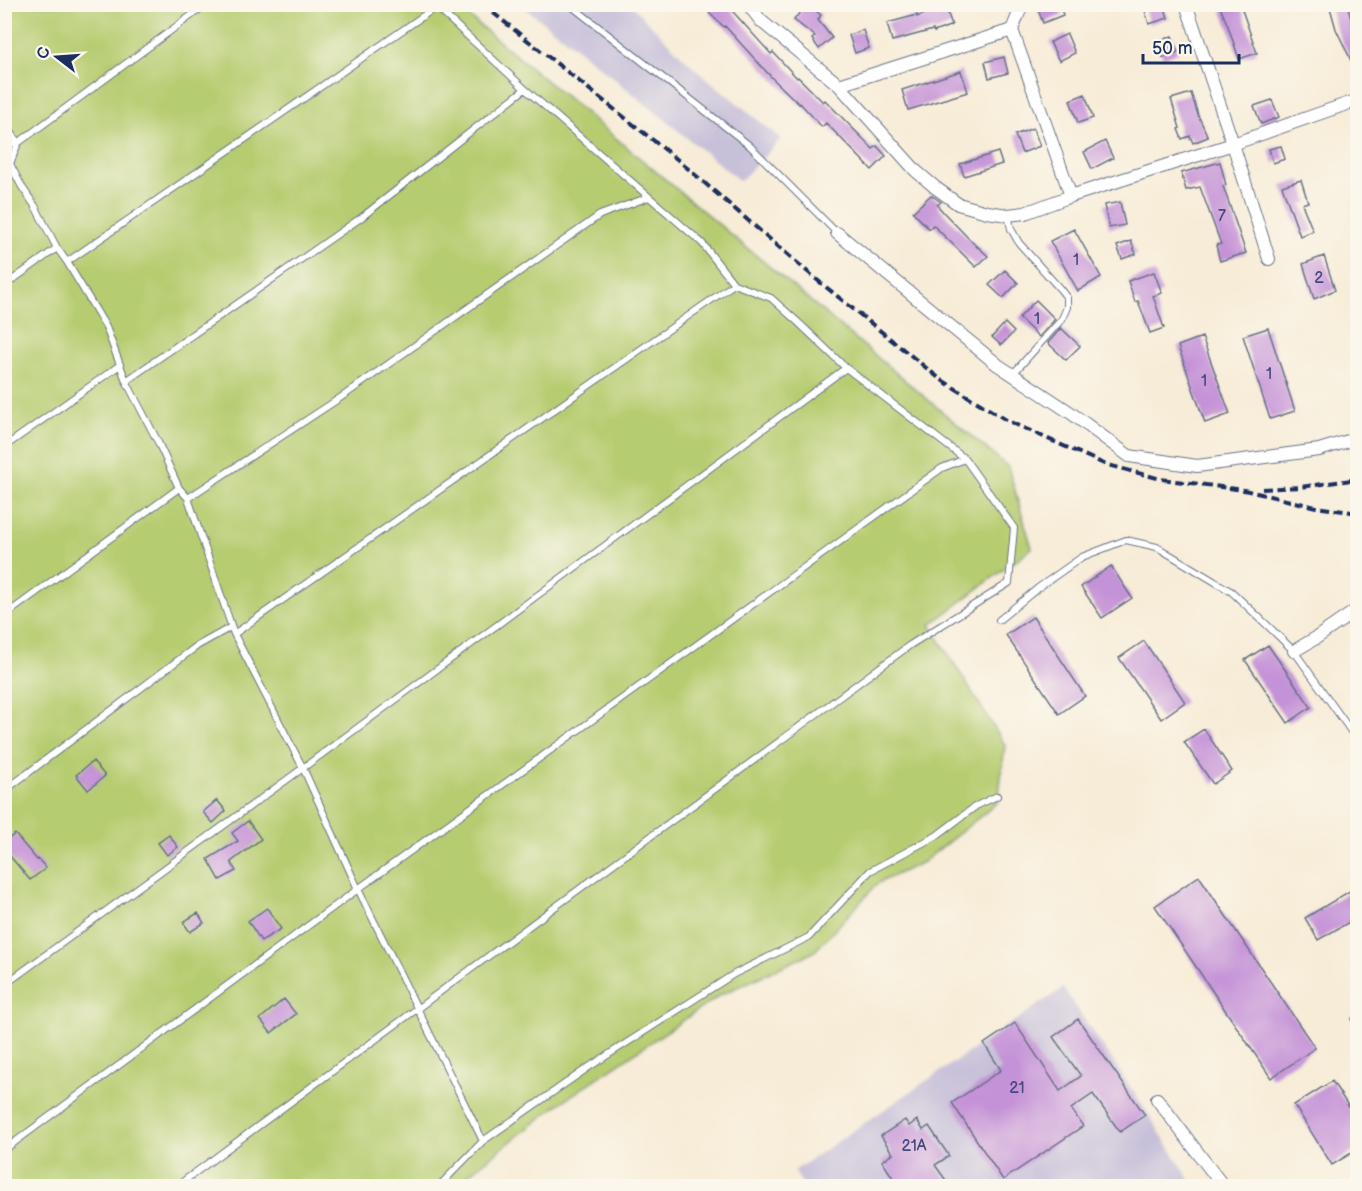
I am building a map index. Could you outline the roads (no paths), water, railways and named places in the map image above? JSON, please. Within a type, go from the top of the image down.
[{"type":"street","points":[[748,4],[761,21],[839,85],[916,171],[958,204],[987,212],[1008,215],[1025,213],[1358,100]]},
{"type":"street","points":[[1018,4],[1020,10],[1012,30],[1071,196]]},
{"type":"street","points":[[1186,4],[1269,260]]},
{"type":"street","points":[[839,85],[1012,30]]},
{"type":"street","points":[[837,233],[998,365],[1071,413],[1129,456],[1197,466],[1319,450],[1358,438]]},
{"type":"street","points":[[1294,651],[1358,609]]},
{"type":"street","points":[[1157,1099],[1223,1186]]},
{"type":"lane","points":[[207,4],[18,143],[10,164],[57,248],[106,327],[126,381],[179,488],[188,498],[234,634],[303,768],[358,889],[483,1141]]},
{"type":"lane","points":[[569,4],[750,146],[837,233]]},
{"type":"lane","points":[[67,262],[434,6],[525,89],[702,243],[734,284],[771,298],[846,368],[965,459],[1014,528],[1009,582],[910,645],[177,1186]]},
{"type":"lane","points":[[126,381],[362,217],[525,89]]},
{"type":"lane","points":[[4,120],[18,143]]},
{"type":"lane","points":[[4,143],[18,143]]},
{"type":"lane","points":[[188,498],[346,393],[600,215],[649,197]]},
{"type":"lane","points":[[1008,215],[1011,229],[1019,243],[1067,298],[1067,307],[1062,319],[1012,375]]},
{"type":"lane","points":[[4,286],[57,248]]},
{"type":"lane","points":[[234,634],[734,284]]},
{"type":"lane","points":[[4,447],[120,365]]},
{"type":"lane","points":[[4,985],[846,368]]},
{"type":"lane","points":[[4,1150],[358,889],[942,468],[965,459]]},
{"type":"lane","points":[[4,616],[179,488]]},
{"type":"lane","points":[[999,620],[1038,588],[1082,557],[1126,540],[1157,547],[1232,592],[1294,651],[1358,741]]},
{"type":"lane","points":[[4,791],[197,646],[231,627]]},
{"type":"lane","points":[[439,1186],[483,1141],[589,1067],[734,974],[809,937],[870,871],[936,836],[976,806],[997,796]]},
{"type":"railway","points":[[482,4],[678,160],[816,279],[940,379],[1008,421],[1104,464],[1161,479],[1244,490],[1316,507],[1358,513]]},
{"type":"railway","points":[[1262,489],[1301,487],[1358,479]]}]
